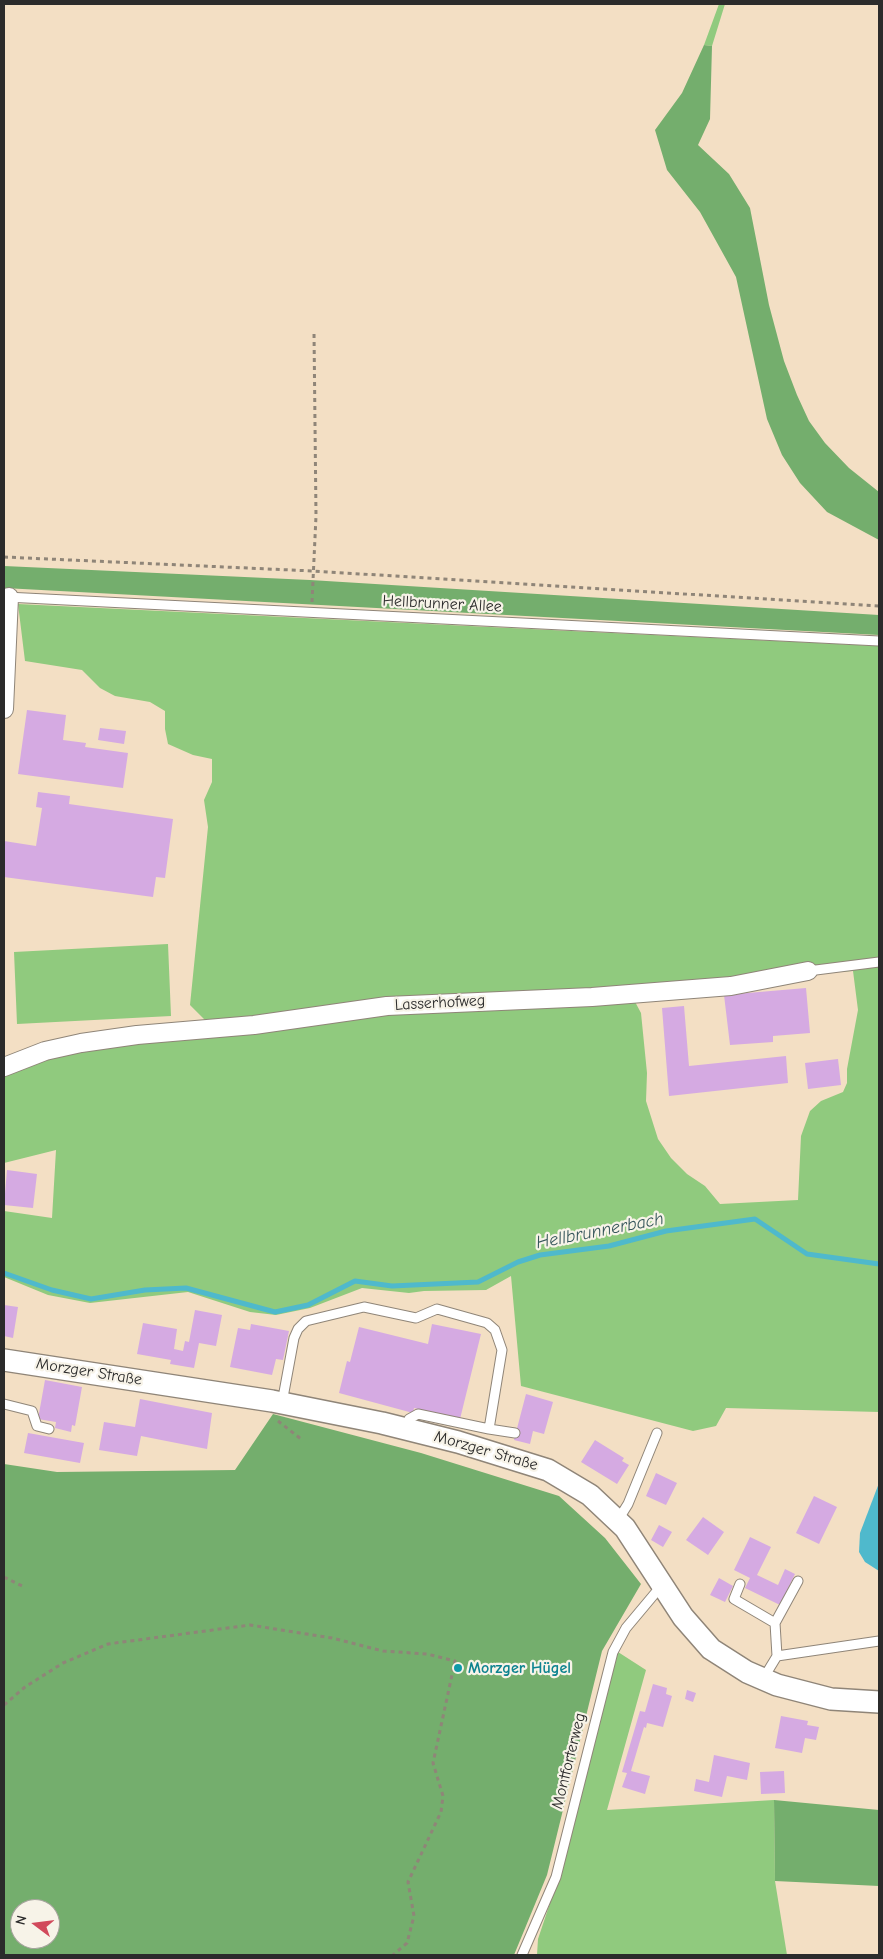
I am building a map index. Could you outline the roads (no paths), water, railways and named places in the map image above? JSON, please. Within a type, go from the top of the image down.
[{"type":"street","points":[[4,709],[7,597]]},
{"type":"street","name":"Lasserhofweg","points":[[4,1067],[45,1051],[81,1043],[137,1035],[254,1024],[387,1006],[592,997],[730,986],[808,971]]},
{"type":"street","name":"Morzger Straße","points":[[4,1360],[278,1410],[406,1429],[512,1457],[548,1470],[589,1495],[618,1520],[636,1543],[683,1617],[711,1649],[747,1672],[790,1690],[831,1699],[879,1702]]},
{"type":"lane","name":"Hellbrunner Allee","points":[[7,597],[879,641]]},
{"type":"lane","name":"Lasserhofweg","points":[[808,971],[879,962]]},
{"type":"lane","points":[[278,1410],[294,1338],[298,1329],[306,1322],[364,1307],[416,1318],[437,1308],[487,1323],[495,1330],[500,1339],[502,1350],[501,1366],[489,1429]]},
{"type":"lane","points":[[4,1404],[32,1411],[37,1426],[49,1429]]},
{"type":"lane","points":[[406,1429],[409,1419],[418,1414],[515,1434]]},
{"type":"lane","points":[[618,1520],[628,1504],[658,1433]]},
{"type":"lane","points":[[762,1679],[777,1656],[775,1623],[798,1581]]},
{"type":"lane","points":[[740,1584],[734,1598],[775,1623]]},
{"type":"lane","name":"Montforterweg","points":[[522,1955],[556,1877],[613,1652],[626,1628],[663,1585]]},
{"type":"lane","points":[[777,1656],[879,1641]]},
{"type":"water","points":[[879,1483],[879,1571],[865,1562],[859,1552],[860,1533]]},
{"type":"waterway","name":"Hellbrunnerbach","points":[[4,1273],[52,1290],[91,1299],[145,1290],[186,1288],[275,1312],[308,1305],[355,1281],[392,1286],[478,1282],[518,1262],[540,1255],[609,1246],[666,1231],[755,1219],[807,1254],[879,1264]]},
{"type":"place","name":"Morzger Hügel","points":[[458,1668]]}]
